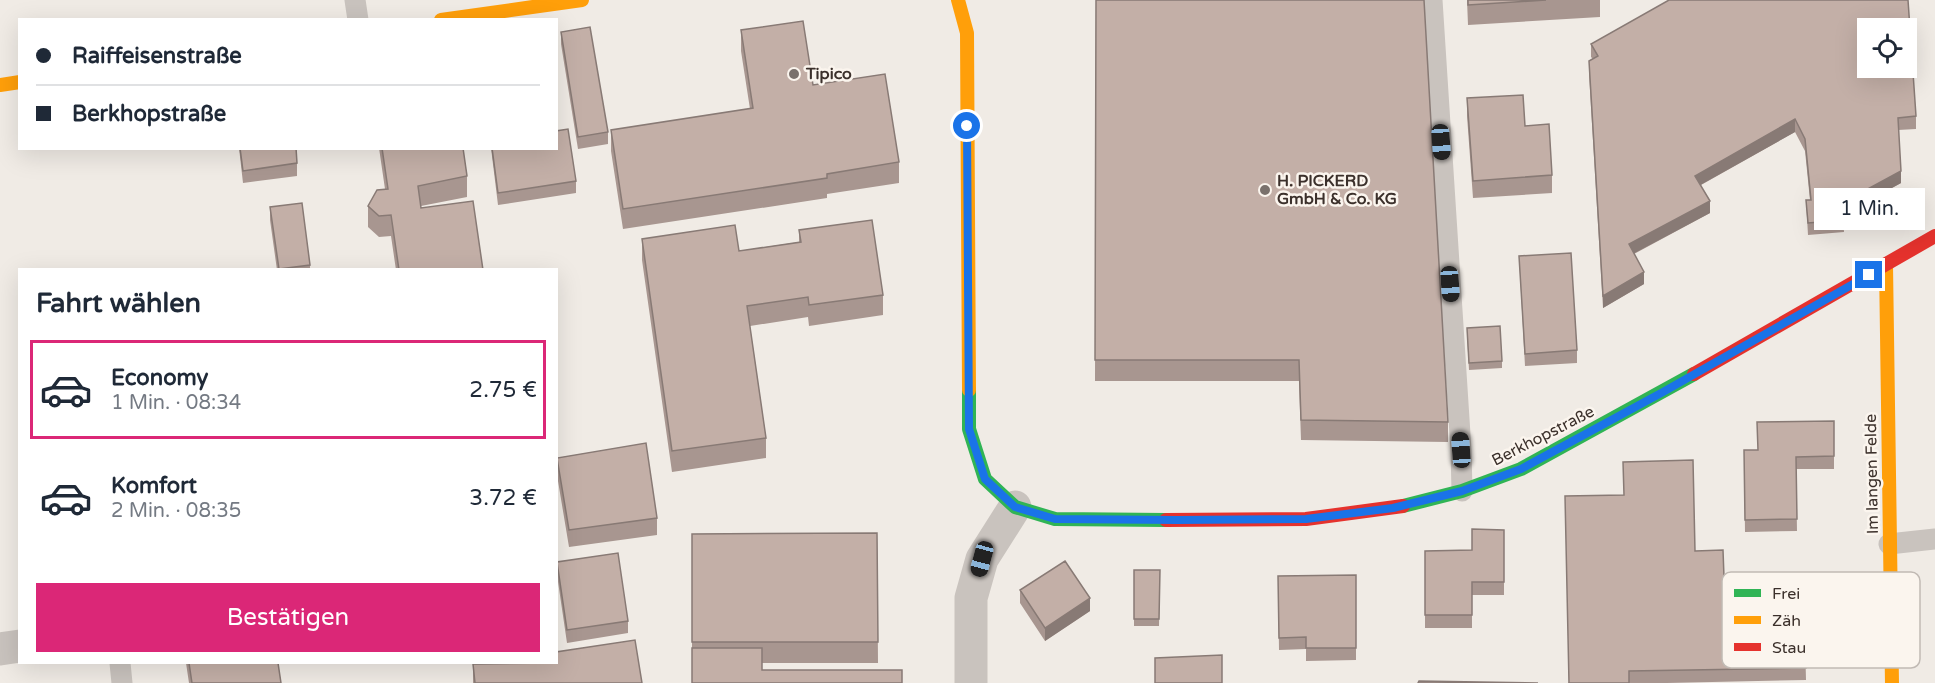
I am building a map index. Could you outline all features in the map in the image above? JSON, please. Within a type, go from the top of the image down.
[{"type":"main road","points":[[455,18],[582,0]]},
{"type":"main road","points":[[958,0],[967,33],[969,429],[985,479],[1015,507]]},
{"type":"main road","points":[[0,85],[18,82]]},
{"type":"main road","name":"Berkhopstraße","points":[[1015,507],[1055,519],[1306,519],[1393,508],[1462,491],[1521,469],[1663,392],[1935,236]]},
{"type":"main road","name":"Im langen Felde","points":[[1886,265],[1890,572]]},
{"type":"main road","name":"Im langen Felde","points":[[1892,668],[1892,683]]},
{"type":"street","points":[[971,683],[971,598],[982,559],[1015,507]]},
{"type":"street","points":[[0,649],[18,646]]},
{"type":"lane","points":[[355,0],[358,18]]},
{"type":"lane","points":[[1432,0],[1462,491]]},
{"type":"lane","points":[[1889,544],[1935,538]]},
{"type":"lane","points":[[120,664],[122,683]]},
{"type":"building","name":"H. PICKERD GmbH & Co. KG","points":[[1096,0],[1424,0],[1448,422],[1301,420],[1299,360],[1095,360]]},
{"type":"building","points":[[1468,0],[1546,0],[1468,5]]},
{"type":"building","points":[[1669,0],[1908,0],[1909,18],[1857,18],[1857,78],[1913,78],[1916,116],[1898,118],[1901,171],[1842,203],[1844,220],[1808,223],[1806,200],[1811,200],[1805,139],[1795,119],[1695,176],[1710,201],[1629,244],[1644,272],[1603,296],[1589,61],[1598,56],[1591,44]]},
{"type":"building","points":[[803,21],[813,85],[885,74],[899,162],[827,174],[827,178],[623,209],[611,130],[753,108],[741,30]]},
{"type":"building","points":[[590,27],[608,132],[578,137],[561,32]]},
{"type":"building","points":[[1523,95],[1525,126],[1549,124],[1552,175],[1473,181],[1467,98]]},
{"type":"building","points":[[568,129],[576,181],[498,193],[492,150],[558,150],[558,131]]},
{"type":"building","points":[[240,150],[296,150],[297,163],[243,171]]},
{"type":"building","points":[[382,150],[463,150],[467,176],[418,186],[421,208],[473,201],[483,268],[399,268],[391,215],[379,216],[368,206],[377,190],[388,189]]},
{"type":"building","points":[[302,203],[310,265],[279,268],[270,207]]},
{"type":"building","points":[[872,220],[883,295],[809,305],[808,297],[747,306],[766,438],[672,451],[642,239],[735,225],[739,251],[801,242],[799,230]]},
{"type":"building","points":[[1571,253],[1577,350],[1525,354],[1519,256]]},
{"type":"building","points":[[1500,326],[1502,361],[1469,363],[1467,328]]},
{"type":"building","points":[[1834,421],[1834,456],[1796,457],[1797,519],[1745,520],[1744,450],[1758,450],[1757,422]]},
{"type":"building","points":[[646,443],[657,518],[569,530],[558,458]]},
{"type":"building","points":[[1693,460],[1695,551],[1723,550],[1722,668],[1806,668],[1629,671],[1629,683],[1569,683],[1565,496],[1624,495],[1623,462]]},
{"type":"building","points":[[1472,529],[1504,530],[1504,582],[1472,582],[1472,615],[1425,615],[1425,551],[1472,550]]},
{"type":"building","points":[[877,533],[878,642],[692,642],[692,534]]},
{"type":"building","points":[[618,553],[628,621],[567,630],[558,562]]},
{"type":"building","points":[[1065,561],[1090,598],[1045,628],[1020,590]]},
{"type":"building","points":[[1134,570],[1160,570],[1159,619],[1134,619]]},
{"type":"building","points":[[1356,575],[1356,648],[1306,648],[1306,637],[1279,638],[1278,576]]},
{"type":"building","points":[[635,640],[642,683],[475,683],[473,664],[558,664],[558,652]]},
{"type":"building","points":[[692,648],[762,648],[762,670],[902,670],[902,683],[692,683]]},
{"type":"building","points":[[1222,655],[1222,683],[1155,683],[1155,658]]},
{"type":"building","points":[[189,664],[278,664],[281,683],[192,683]]},
{"type":"building","points":[[1419,681],[1538,683],[1418,683]]},
{"type":"traffic: fast","points":[[1403,506],[1462,491],[1521,469],[1694,374]]},
{"type":"traffic: fast","points":[[969,390],[969,429],[985,479],[1015,507],[1055,519],[1166,520]]},
{"type":"traffic: slow","points":[[455,18],[582,0]]},
{"type":"traffic: slow","points":[[958,0],[967,33],[969,390]]},
{"type":"traffic: slow","points":[[0,85],[18,82]]},
{"type":"traffic: slow","points":[[1886,265],[1890,572]]},
{"type":"traffic: slow","points":[[1892,668],[1892,683]]},
{"type":"traffic: jam","points":[[1694,374],[1935,236]]},
{"type":"traffic: jam","points":[[1166,520],[1306,519],[1403,506]]},
{"type":"place","name":"Tipico","points":[[794,74]]},
{"type":"place","name":"H. PICKERD GmbH & Co. KG","points":[[1265,190]]},
{"type":"route","points":[[967,126],[969,429],[985,479],[1015,507],[1055,519],[1306,519],[1393,508],[1462,491],[1521,469],[1663,392],[1869,275]]}]
